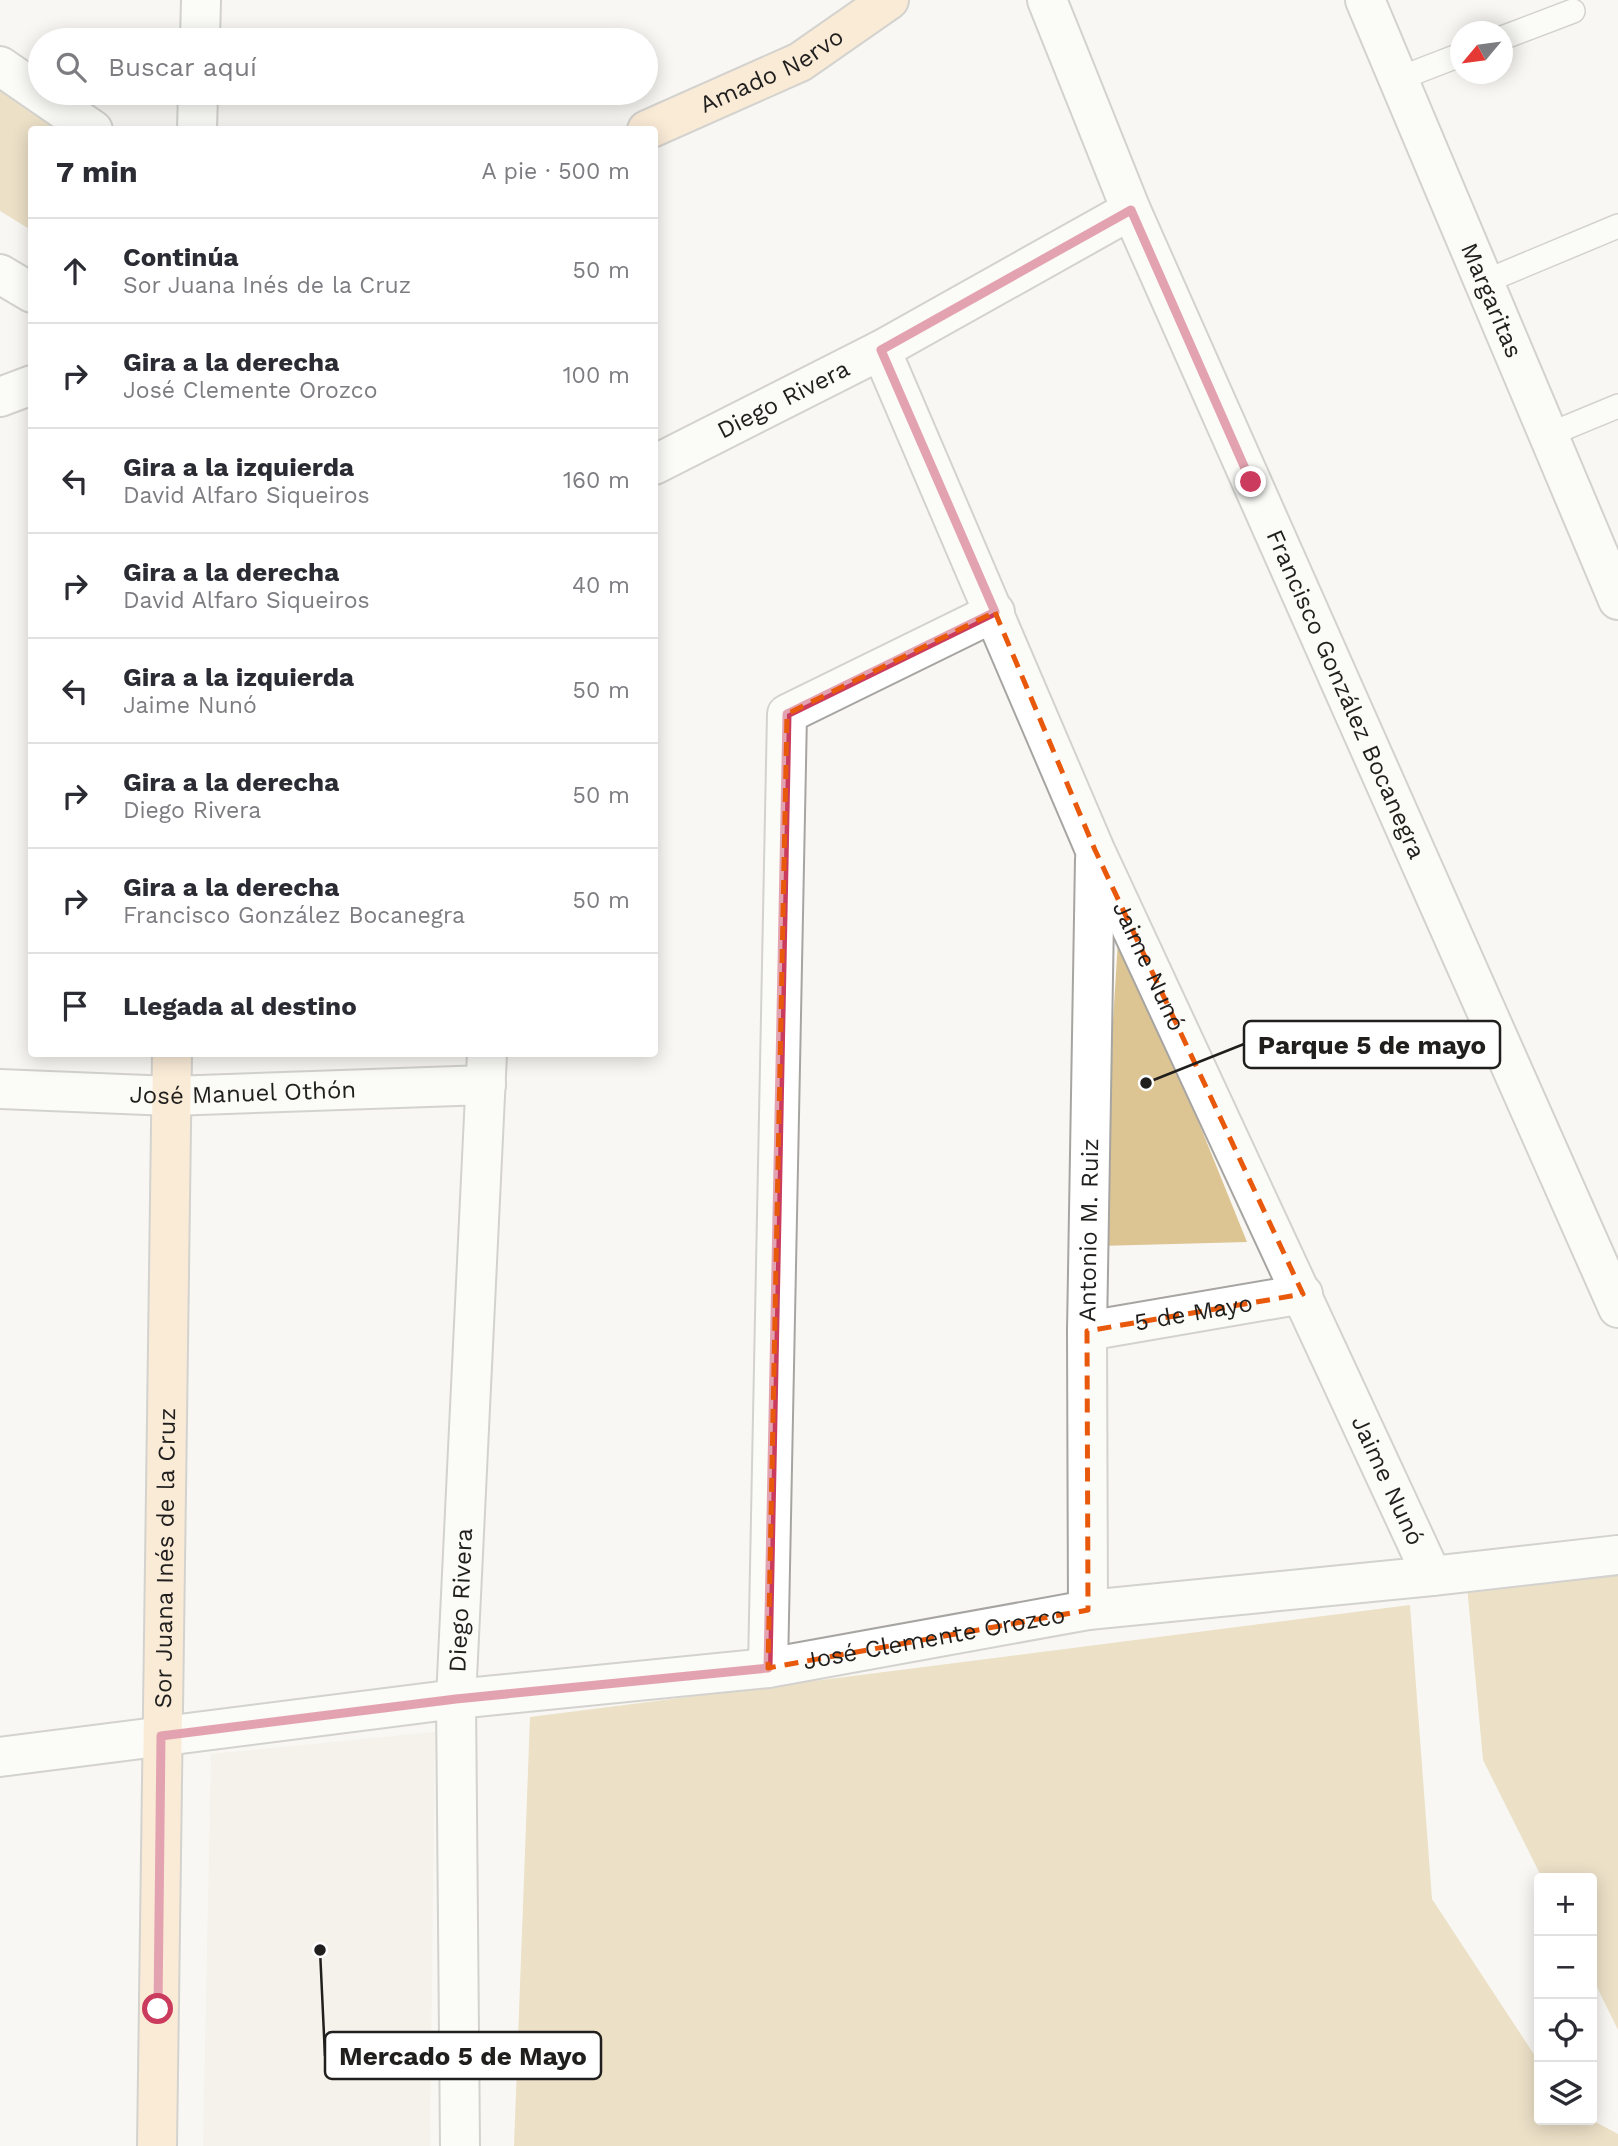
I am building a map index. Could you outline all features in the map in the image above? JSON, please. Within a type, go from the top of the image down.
[{"type":"main road","name":"Amado Nervo","points":[[656,126],[800,62],[889,0]]},
{"type":"main road","name":"Sor Juana Inés de la Cruz","points":[[157,2146],[172,1057]]},
{"type":"street","points":[[200,28],[201,0]]},
{"type":"street","name":"Francisco González Bocanegra","points":[[1046,0],[1131,210],[1618,1308]]},
{"type":"street","name":"Margaritas","points":[[1365,0],[1617,594]]},
{"type":"street","points":[[0,66],[28,85]]},
{"type":"street","points":[[57,105],[87,126]]},
{"type":"street","points":[[197,126],[198,105]]},
{"type":"street","name":"Diego Rivera","points":[[658,463],[881,350],[1131,210]]},
{"type":"street","points":[[0,274],[28,291]]},
{"type":"street","name":"Jaime Nunó","points":[[881,350],[1095,850],[1432,1576]]},
{"type":"street","points":[[0,397],[28,386]]},
{"type":"street","points":[[768,1668],[787,714],[995,612]]},
{"type":"street","name":"Antonio M. Ruiz","points":[[1088,1611],[1087,1331],[1095,850]]},
{"type":"street","name":"Diego Rivera","points":[[460,2146],[456,1699],[486,1069]]},
{"type":"street","name":"José Manuel Othón","points":[[0,1089],[171,1096],[486,1069]]},
{"type":"street","name":"5 de Mayo","points":[[1087,1331],[1303,1294]]},
{"type":"street","name":"José Clemente Orozco","points":[[0,1757],[456,1699],[768,1668],[1088,1611],[1618,1555]]},
{"type":"lane","points":[[1513,34],[1573,11]]},
{"type":"lane","points":[[1398,79],[1450,59]]},
{"type":"lane","points":[[1484,282],[1618,226]]},
{"type":"lane","points":[[1548,435],[1618,405]]},
{"type":"highlighted area","points":[[995,612],[1095,850],[1303,1294],[1087,1331],[1088,1610],[768,1668],[787,714]]},
{"type":"shaded area","points":[[0,77],[28,95],[28,105],[43,105],[74,126],[28,126],[28,228],[0,211]]},
{"type":"shaded area","points":[[1119,925],[1247,1242],[1099,1246]]},
{"type":"shaded area","points":[[1618,1572],[1618,2030],[1597,1987],[1597,1873],[1540,1873],[1483,1760],[1467,1586]]},
{"type":"shaded area","points":[[1410,1605],[1432,1899],[1534,2054],[1534,2125],[1597,2125],[1597,2123],[1618,2134],[1618,2146],[514,2146],[530,1717]]},
{"type":"shaded area","points":[[435,1732],[430,2146],[203,2146],[211,1754]]},
{"type":"place","name":"Parque 5 de mayo","points":[[1146,1083]]},
{"type":"place","name":"Mercado 5 de Mayo","points":[[320,1950]]},
{"type":"route","points":[[158,2009],[161,1736],[456,1699],[768,1668],[787,714],[995,612],[881,350],[1131,210],[1251,482]]}]
